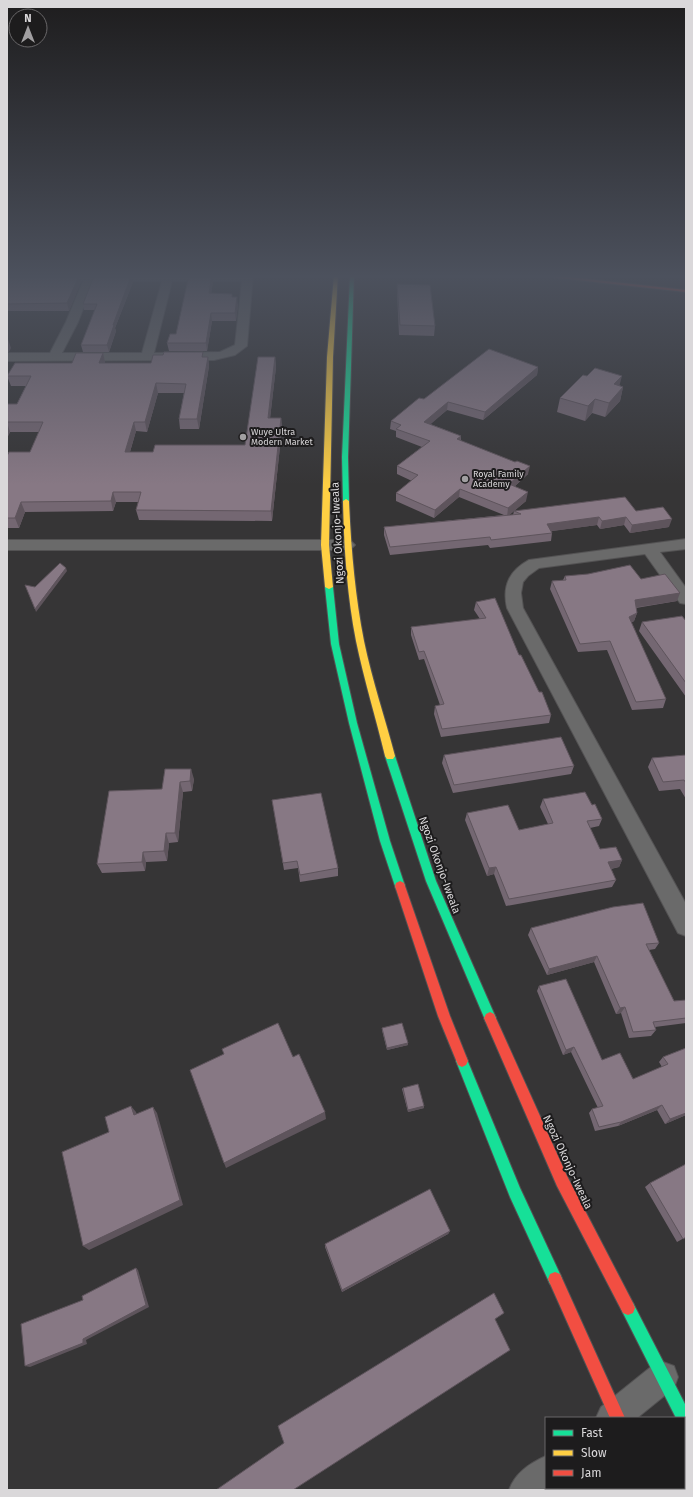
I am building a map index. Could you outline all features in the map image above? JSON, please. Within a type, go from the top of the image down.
[{"type":"street","points":[[54,357],[60,345]]},
{"type":"street","points":[[147,357],[150,345]]},
{"type":"street","points":[[7,357],[218,356],[234,353],[241,345]]},
{"type":"street","name":"Ngozi Okonjo-Iweala","points":[[331,345],[325,545],[335,644],[353,723],[385,841],[444,1016],[515,1192],[616,1417]]},
{"type":"street","name":"Ngozi Okonjo-Iweala","points":[[349,345],[345,457],[347,545],[352,590],[364,658],[394,770],[431,881],[485,1008],[562,1181],[683,1417]]},
{"type":"street","points":[[686,544],[650,550],[535,564],[518,575],[513,586],[512,597],[515,608],[686,926]]},
{"type":"street","points":[[7,545],[347,545]]},
{"type":"street","points":[[650,550],[686,599]]},
{"type":"street","points":[[616,1417],[663,1378]]},
{"type":"street","points":[[524,1490],[545,1473]]},
{"type":"building","points":[[489,349],[538,367],[485,412],[448,402],[424,422],[461,436],[457,439],[515,462],[517,461],[530,466],[509,484],[528,492],[508,508],[460,489],[435,510],[396,493],[418,475],[397,466],[430,441],[396,429],[401,425],[391,421],[419,398],[424,399]]},
{"type":"building","points":[[164,352],[203,352],[202,357],[208,357],[197,419],[179,419],[186,384],[156,383],[145,422],[134,422],[125,452],[153,452],[155,445],[245,445],[258,357],[275,357],[268,418],[281,418],[271,511],[136,510],[141,492],[113,492],[111,501],[21,502],[15,518],[7,518],[7,456],[9,452],[30,452],[43,422],[7,422],[7,404],[17,404],[31,376],[7,376],[15,363],[72,363],[76,353],[103,353],[99,363],[151,363],[153,355],[163,355]]},
{"type":"building","points":[[595,368],[622,376],[614,384],[623,387],[609,403],[595,399],[588,406],[560,398],[583,375],[587,376]]},
{"type":"building","points":[[625,497],[636,511],[663,507],[672,519],[632,525],[626,517],[602,521],[599,517],[547,524],[552,533],[491,540],[490,537],[390,547],[384,527],[521,514],[514,511]]},
{"type":"building","points":[[60,563],[66,568],[35,609],[25,585],[35,587]]},
{"type":"building","points":[[630,565],[641,579],[665,574],[680,593],[635,600],[637,613],[629,617],[666,699],[636,702],[610,641],[580,644],[552,581],[566,580],[565,576],[588,574]]},
{"type":"building","points":[[495,598],[519,655],[521,655],[539,692],[542,692],[551,715],[442,729],[435,706],[444,704],[424,651],[419,652],[411,627],[486,618],[476,602]]},
{"type":"building","points":[[682,616],[686,621],[686,683],[642,622]]},
{"type":"building","points":[[561,737],[574,766],[454,785],[444,755]]},
{"type":"building","points":[[686,755],[686,783],[684,780],[663,782],[652,758]]},
{"type":"building","points":[[165,769],[191,769],[190,781],[180,782],[175,833],[166,833],[164,851],[143,852],[142,862],[97,864],[109,791],[162,789]]},
{"type":"building","points":[[585,792],[592,805],[595,804],[602,819],[587,821],[600,849],[616,847],[622,860],[608,862],[616,880],[509,899],[496,867],[489,868],[467,813],[508,805],[519,830],[553,823],[543,799]]},
{"type":"building","points":[[321,793],[338,868],[300,875],[297,861],[283,863],[272,800]]},
{"type":"building","points":[[643,903],[659,943],[646,944],[674,1001],[686,1000],[686,1018],[653,1022],[656,1030],[633,1032],[625,1007],[620,1008],[597,956],[549,969],[531,928],[613,907]]},
{"type":"building","points":[[566,979],[602,1060],[620,1053],[633,1079],[668,1064],[663,1057],[686,1048],[686,1113],[670,1119],[662,1105],[621,1122],[599,1127],[592,1109],[603,1106],[574,1047],[566,1050],[539,986]]},
{"type":"building","points":[[278,1023],[293,1057],[299,1054],[325,1112],[224,1163],[190,1070],[224,1054],[222,1049]]},
{"type":"building","points":[[402,1023],[408,1043],[387,1048],[382,1028]]},
{"type":"building","points":[[418,1084],[424,1106],[408,1110],[403,1088]]},
{"type":"building","points":[[131,1106],[134,1115],[153,1107],[180,1200],[83,1246],[62,1152],[109,1132],[105,1117]]},
{"type":"building","points":[[686,1164],[686,1237],[683,1239],[650,1183]]},
{"type":"building","points":[[430,1189],[450,1231],[342,1290],[325,1244]]},
{"type":"building","points":[[136,1268],[146,1305],[83,1339],[83,1343],[25,1366],[21,1324],[83,1300],[82,1296]]},
{"type":"building","points":[[494,1293],[504,1313],[495,1319],[510,1350],[293,1490],[216,1490],[284,1443],[278,1426]]},
{"type":"traffic: fast","points":[[346,501],[345,457],[349,345]]},
{"type":"traffic: fast","points":[[329,587],[335,644],[353,723],[385,841],[400,886]]},
{"type":"traffic: fast","points":[[390,756],[431,881],[490,1018]]},
{"type":"traffic: fast","points":[[462,1061],[515,1192],[555,1279]]},
{"type":"traffic: fast","points":[[628,1308],[683,1417]]},
{"type":"traffic: slow","points":[[329,587],[325,545],[331,345]]},
{"type":"traffic: slow","points":[[346,501],[349,561],[356,620],[364,659],[390,756]]},
{"type":"traffic: jam","points":[[400,886],[444,1016],[462,1061]]},
{"type":"traffic: jam","points":[[490,1018],[562,1181],[628,1308]]},
{"type":"traffic: jam","points":[[555,1279],[618,1417]]},
{"type":"place","name":"Wuye Ultra Modern Market","points":[[243,437]]},
{"type":"place","name":"Royal Family Academy","points":[[465,479]]}]
